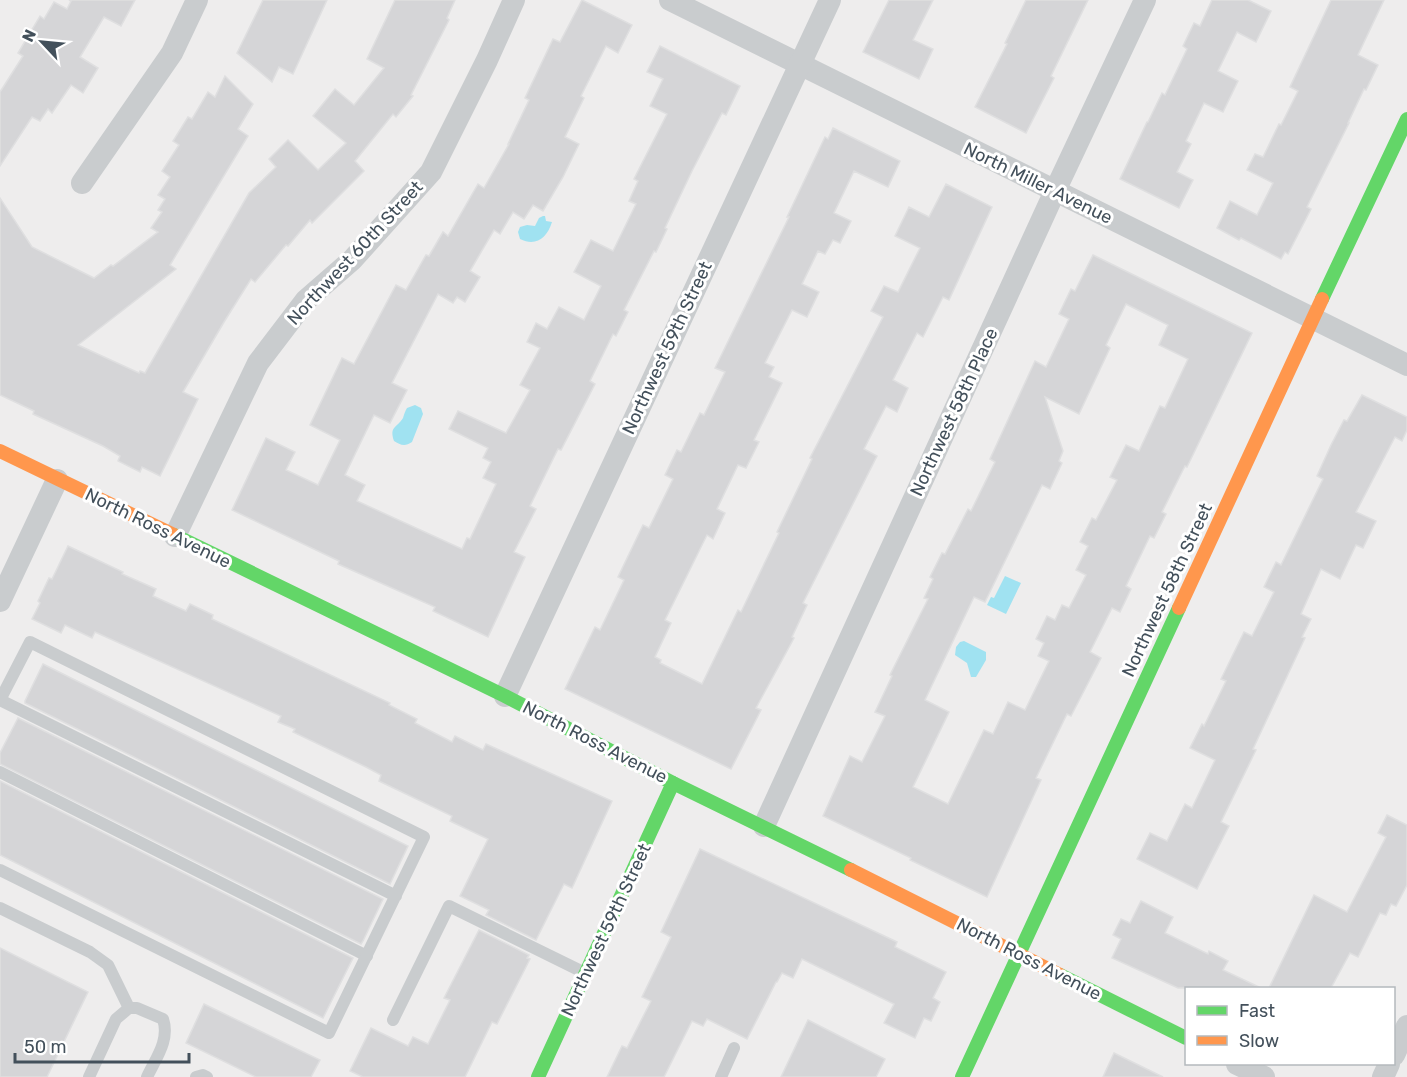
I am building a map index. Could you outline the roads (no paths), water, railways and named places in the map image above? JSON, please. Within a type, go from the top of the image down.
[{"type":"street","points":[[82,183],[172,53],[197,0]]},
{"type":"street","name":"Northwest 60th Street","points":[[175,536],[258,363],[306,300],[352,260],[430,172],[487,60],[514,0]]},
{"type":"street","name":"North Miller Avenue","points":[[670,0],[1407,365]]},
{"type":"street","name":"Northwest 59th Street","points":[[505,696],[830,0]]},
{"type":"street","name":"Northwest 58th Place","points":[[764,825],[1145,0]]},
{"type":"street","name":"Northwest 58th Street","points":[[962,1077],[1312,319],[1407,119]]},
{"type":"street","name":"North Ross Avenue","points":[[0,451],[505,696],[673,783],[764,825],[1185,1037]]},
{"type":"street","points":[[2,591],[57,480]]},
{"type":"street","name":"Northwest 59th Street","points":[[538,1077],[673,783]]},
{"type":"street","points":[[1395,1053],[1407,1026]]},
{"type":"street","points":[[1239,1065],[1264,1077]]},
{"type":"lane","points":[[0,870],[329,1033],[367,956],[396,896],[424,837],[30,642],[0,700],[396,896]]},
{"type":"lane","points":[[0,772],[367,956]]},
{"type":"lane","points":[[393,1020],[449,906],[586,974]]},
{"type":"lane","points":[[0,908],[90,952],[108,965],[129,1008]]},
{"type":"lane","points":[[89,1077],[116,1019],[129,1008],[137,1008],[163,1019],[166,1029],[165,1038],[147,1077]]},
{"type":"lane","points":[[721,1077],[734,1048]]},
{"type":"lane","points":[[196,1077],[203,1075],[207,1077]]},
{"type":"water","points":[[543,216],[546,221],[552,222],[544,237],[531,242],[520,239],[518,232],[520,227],[535,226],[539,218]]},
{"type":"water","points":[[415,405],[421,408],[423,414],[412,442],[405,445],[398,444],[394,441],[392,432],[403,418],[407,408]]},
{"type":"water","points":[[1005,576],[1021,583],[1006,614],[987,605],[991,597],[994,598]]},
{"type":"water","points":[[964,641],[986,652],[986,660],[976,677],[971,677],[967,663],[955,655],[956,647]]}]
